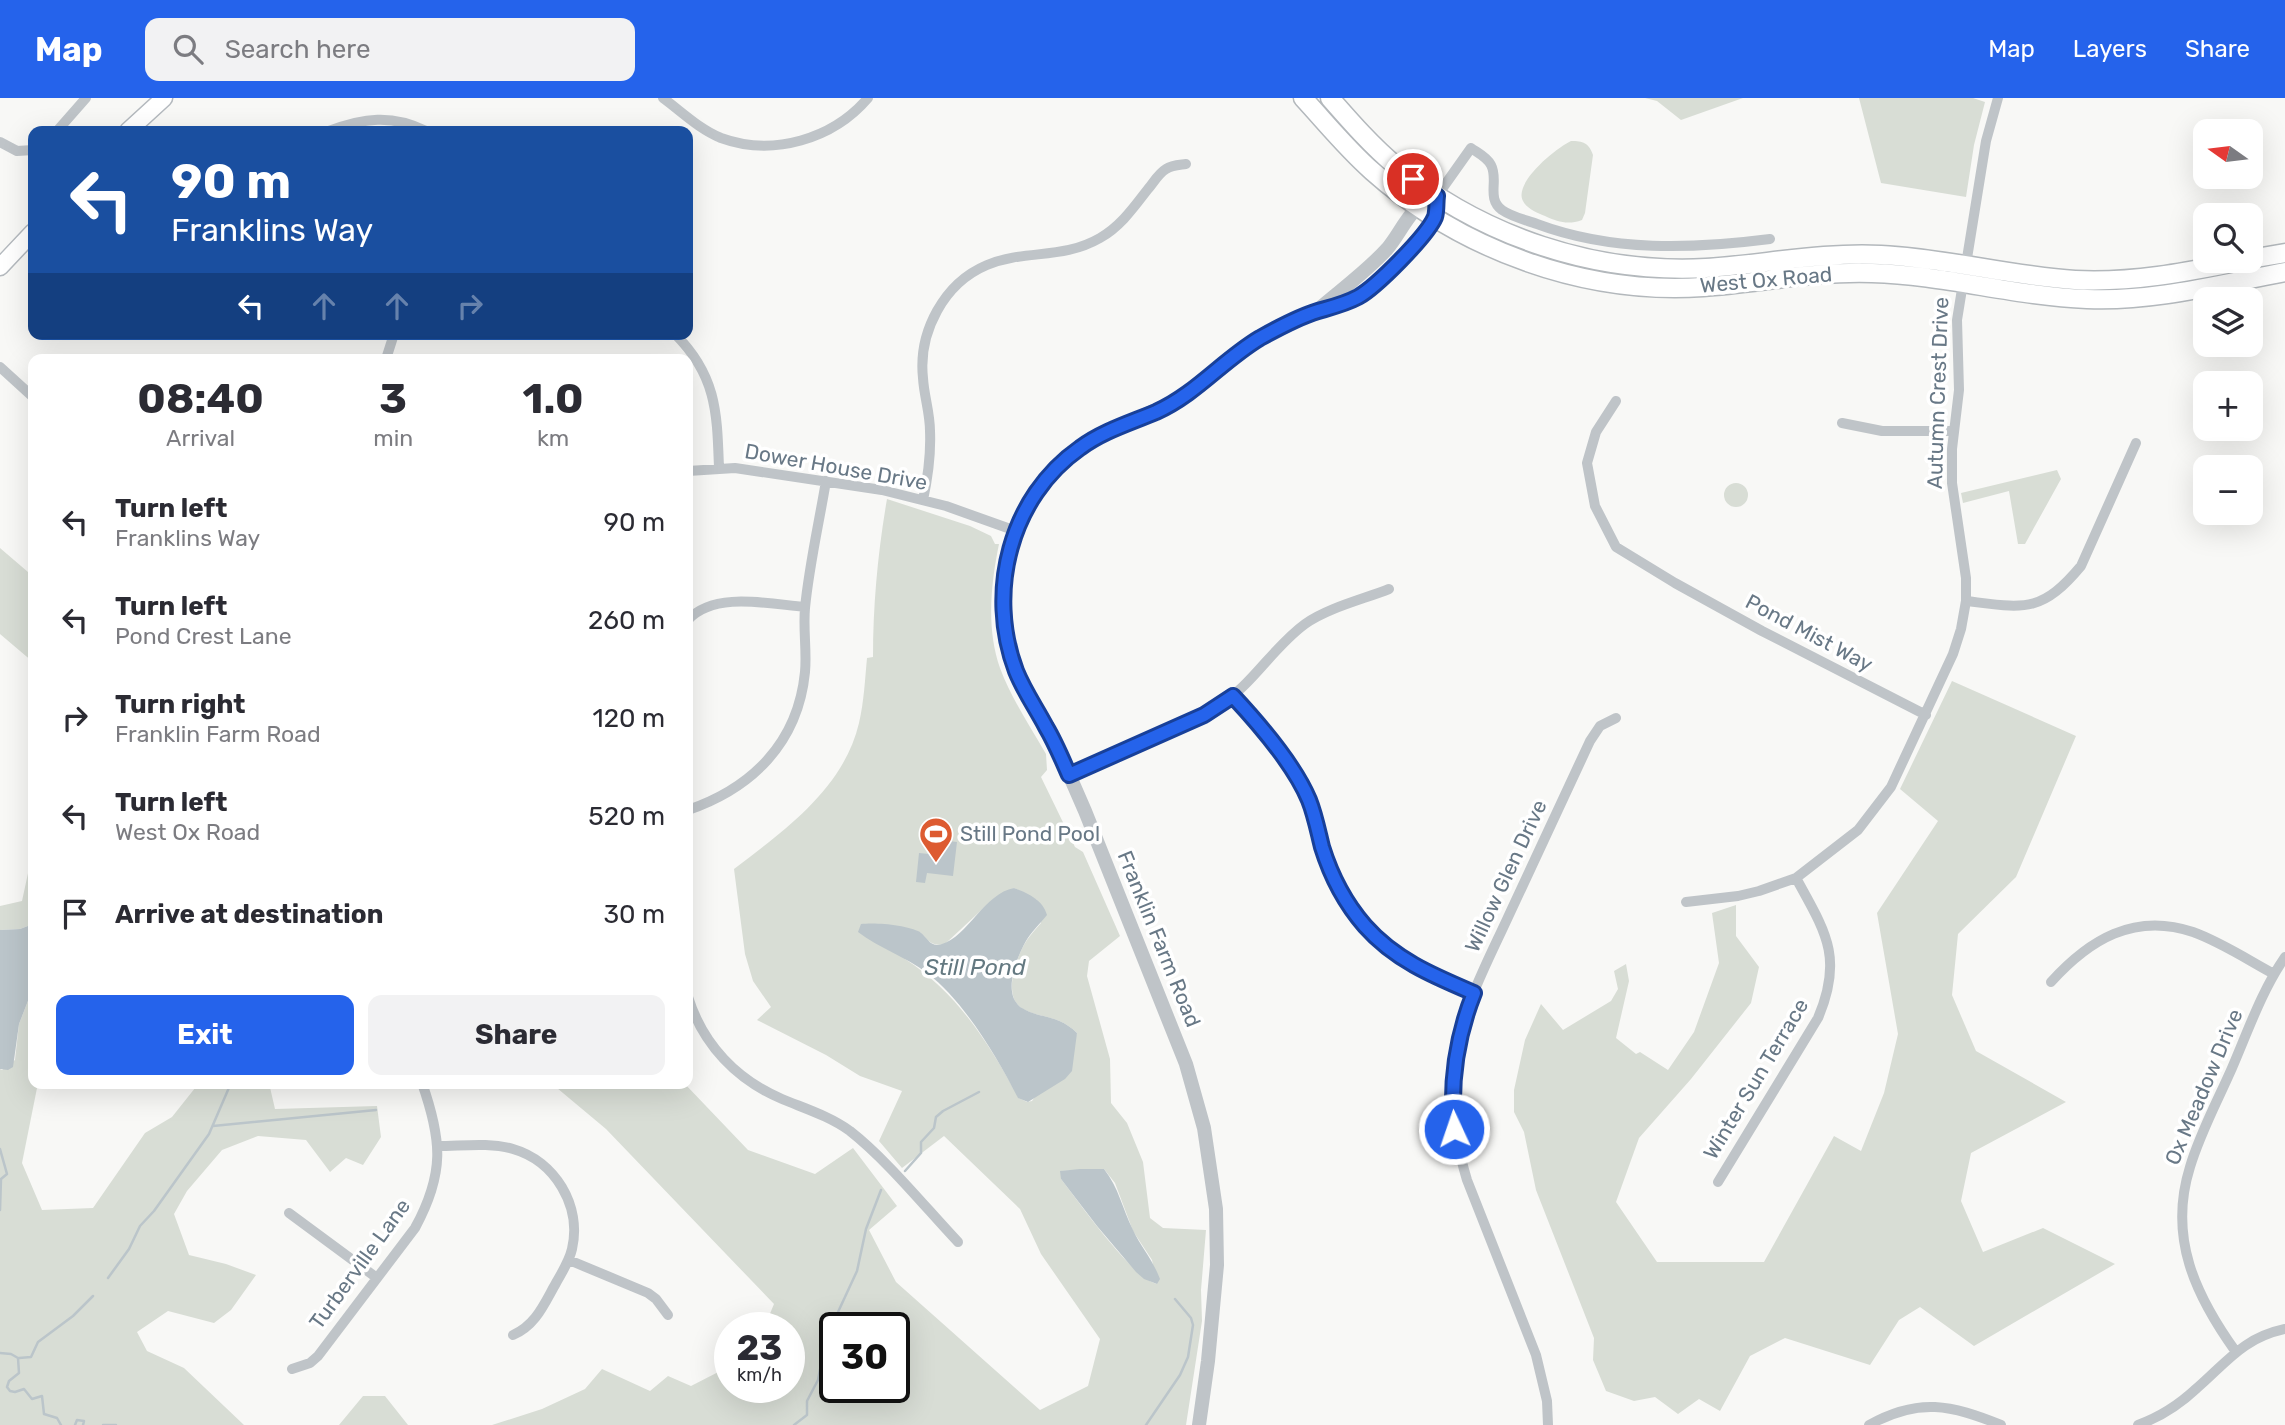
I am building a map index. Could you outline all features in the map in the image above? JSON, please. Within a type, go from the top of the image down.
[{"type":"main road","points":[[133,126],[164,98]]},
{"type":"main road","name":"West Ox Road","points":[[1303,98],[1360,160],[1435,217],[1479,242],[1518,259],[1556,271],[1612,282],[1703,287],[1808,275],[1871,273],[2064,298],[2119,299],[2181,292],[2285,272]]},
{"type":"main road","name":"West Ox Road","points":[[1330,98],[1386,157],[1437,196],[1478,220],[1529,242],[1581,257],[1626,265],[1709,268],[1812,256],[1860,254],[1898,256],[2095,281],[2148,278],[2193,270]]},
{"type":"main road","points":[[0,267],[28,237]]},
{"type":"main road","points":[[2263,257],[2285,253]]},
{"type":"street","points":[[61,126],[86,98]]},
{"type":"street","points":[[663,98],[704,129],[720,137],[762,145],[785,144],[819,134],[851,115],[869,98]]},
{"type":"street","name":"Autumn Crest Drive","points":[[1686,902],[1738,896],[1796,878],[1858,830],[1891,787],[1953,654],[1966,601],[1966,578],[1952,483],[1959,390],[1957,320],[1986,141],[1998,98]]},
{"type":"street","points":[[342,126],[353,122],[386,119],[414,126]]},
{"type":"street","points":[[0,142],[17,151],[28,150]]},
{"type":"street","points":[[1435,217],[1437,196],[1471,148],[1483,156],[1492,167],[1496,205],[1507,213],[1544,227],[1607,242],[1668,246],[1696,247],[1770,239]]},
{"type":"street","points":[[923,500],[930,430],[922,361],[930,326],[946,298],[968,276],[998,261],[1070,251],[1103,237],[1128,215],[1159,174],[1176,165],[1186,164]]},
{"type":"street","name":"Franklin Farm Road","points":[[1316,312],[1386,250],[1418,206],[1437,196]]},
{"type":"street","name":"Franklin Farm Road","points":[[1199,1425],[1209,1362],[1217,1265],[1216,1209],[1204,1128],[1182,1052],[1069,775],[1016,672],[1006,634],[1003,591],[1005,569],[1016,531],[1031,501],[1057,467],[1081,447],[1100,435],[1174,402],[1260,338],[1359,296],[1405,255],[1435,217]]},
{"type":"street","points":[[680,340],[691,354]]},
{"type":"street","points":[[693,357],[713,395],[717,413],[719,468]]},
{"type":"street","points":[[0,367],[28,392]]},
{"type":"street","name":"Pond Mist Way","points":[[1616,401],[1596,432],[1587,463],[1595,506],[1616,547],[1675,583],[1926,716]]},
{"type":"street","points":[[1842,423],[1882,431],[1954,431]]},
{"type":"street","points":[[1966,601],[2024,606],[2054,595],[2067,583],[2081,566],[2136,443]]},
{"type":"street","name":"Dower House Drive","points":[[693,471],[719,468],[758,471],[882,490],[923,500],[1016,531]]},
{"type":"street","points":[[693,808],[711,802],[744,783],[769,760],[790,728],[802,691],[805,671],[805,607],[825,481]]},
{"type":"street","points":[[1069,775],[1204,715],[1249,683],[1294,632],[1306,623],[1327,612],[1389,589]]},
{"type":"street","points":[[693,615],[699,610],[720,602],[805,607]]},
{"type":"street","points":[[1233,696],[1249,713],[1299,781],[1314,814],[1331,873],[1354,913],[1382,943],[1417,968],[1474,993]]},
{"type":"street","name":"Willow Glen Drive","points":[[1548,1425],[1547,1401],[1536,1355],[1467,1180],[1454,1129],[1452,1092],[1455,1057],[1460,1032],[1474,993],[1590,741],[1600,726],[1615,718]]},
{"type":"street","name":"Winter Sun Terrace","points":[[1718,1182],[1818,1018],[1826,999],[1831,967],[1829,947],[1796,878]]},
{"type":"street","points":[[2051,982],[2078,954],[2101,939],[2127,930],[2157,926],[2195,933],[2274,974]]},
{"type":"street","name":"Ox Meadow Drive","points":[[2236,1352],[2212,1317],[2194,1281],[2183,1236],[2183,1197],[2195,1150],[2274,974],[2285,957]]},
{"type":"street","points":[[693,1010],[710,1044],[736,1072],[769,1093],[827,1117],[847,1129],[865,1143],[958,1242]]},
{"type":"street","name":"Turberville Lane","points":[[292,1369],[310,1363],[318,1356],[415,1228],[425,1209],[436,1175],[438,1146],[435,1122],[424,1089]]},
{"type":"street","points":[[438,1146],[496,1145],[511,1148],[537,1160],[549,1170],[565,1192],[573,1218],[574,1233],[569,1260],[537,1317],[530,1325],[513,1335]]},
{"type":"street","points":[[289,1213],[377,1278]]},
{"type":"street","points":[[569,1260],[648,1293],[668,1315]]},
{"type":"street","points":[[2138,1425],[2182,1401],[2236,1352],[2258,1337],[2285,1329]]},
{"type":"street","points":[[1869,1425],[1903,1410],[1930,1406],[1967,1412],[2001,1425]]},
{"type":"shaded area","points":[[1645,98],[1743,98],[1681,120],[1657,101]]},
{"type":"shaded area","points":[[1859,98],[1973,98],[1985,102],[1974,145],[1966,197],[1881,183]]},
{"type":"shaded area","points":[[1571,141],[1585,144],[1593,155],[1585,213],[1582,220],[1568,223],[1533,210],[1525,204],[1522,194],[1524,185],[1538,167]]},
{"type":"shaded area","points":[[2057,470],[2061,479],[2025,544],[2018,544],[2009,491],[1963,503],[1961,493]]},
{"type":"shaded area","points":[[1736,483],[1747,490],[1748,495],[1741,506],[1736,507],[1725,500],[1724,495],[1731,484]]},
{"type":"shaded area","points":[[887,499],[970,526],[991,536],[995,544],[999,544],[991,622],[1000,668],[1015,701],[1046,754],[1047,770],[1041,777],[1075,847],[1083,852],[1120,936],[1089,961],[1087,976],[1110,1059],[1111,1103],[1127,1123],[1143,1162],[1150,1218],[1163,1228],[1206,1230],[1201,1290],[1202,1321],[1186,1425],[492,1425],[542,1409],[585,1389],[602,1369],[650,1391],[668,1376],[691,1386],[714,1374],[714,1403],[805,1403],[805,1312],[771,1312],[774,1304],[606,1129],[558,1089],[690,1089],[748,1150],[815,1174],[853,1148],[897,1206],[869,1230],[896,1282],[1040,1410],[1088,1386],[1100,1339],[1041,1254],[1020,1209],[944,1136],[902,1168],[879,1141],[902,1091],[860,1076],[826,1055],[757,1020],[771,1007],[753,981],[745,954],[734,869],[810,806],[840,768],[851,746],[861,715],[867,658],[873,657],[875,597]],"holes":[[[1014,888],[1037,900],[1041,923],[1019,955],[1013,976],[1013,995],[1016,1003],[1023,1009],[1064,1023],[1077,1033],[1032,1101],[1027,1102],[1019,1098],[971,1021],[941,987],[905,959],[920,932],[931,943],[945,944],[990,902]],[[1104,1169],[1115,1183],[1133,1231],[1152,1260],[1157,1284],[1146,1279],[1106,1238],[1061,1179],[1061,1171]]]},
{"type":"shaded area","points":[[0,548],[28,572],[28,658],[0,634]]},
{"type":"shaded area","points":[[1952,681],[2076,736],[2016,877],[1958,934],[1952,995],[1976,1051],[2066,1102],[1971,1153],[1961,1201],[1983,1252],[2043,1228],[2115,1264],[1974,1346],[1920,1307],[1899,1320],[1870,1365],[1785,1338],[1750,1356],[1720,1411],[1699,1399],[1678,1414],[1655,1397],[1634,1401],[1606,1391],[1593,1360],[1594,1338],[1536,1190],[1524,1132],[1514,1112],[1514,1090],[1525,1040],[1541,1004],[1563,1030],[1611,1001],[1618,989],[1614,971],[1626,964],[1629,981],[1616,1038],[1636,1054],[1640,1052],[1668,1070],[1694,1032],[1719,963],[1712,913],[1736,905],[1736,936],[1759,967],[1751,1003],[1691,1079],[1639,1138],[1616,1202],[1657,1262],[1764,1262],[1834,1136],[1861,1151],[1884,1093],[1898,1034],[1877,913],[1938,821],[1900,789]]},
{"type":"shaded area","points":[[28,873],[28,926],[0,930],[0,906],[22,901]]},
{"type":"shaded area","points":[[28,1001],[28,1089],[37,1089],[22,1163],[42,1210],[93,1208],[145,1133],[172,1117],[194,1089],[270,1089],[275,1109],[377,1106],[381,1137],[363,1165],[346,1158],[330,1172],[306,1140],[258,1136],[222,1150],[187,1191],[174,1214],[189,1255],[256,1275],[231,1310],[214,1323],[168,1311],[137,1332],[147,1351],[184,1368],[244,1425],[0,1425],[0,1069],[15,1060],[19,1024]]},
{"type":"shaded area","points":[[363,1396],[385,1396],[408,1425],[339,1425]]},
{"type":"water","name":"Still Pond Pool","points":[[941,840],[957,842],[953,876],[927,873],[925,883],[916,882],[919,853],[939,855]]},
{"type":"water","name":"Still Pond","points":[[1014,888],[1038,901],[1047,915],[1022,948],[1015,966],[1012,994],[1022,1008],[1063,1023],[1077,1033],[1072,1071],[1065,1079],[1028,1102],[1018,1098],[967,1014],[941,985],[919,967],[858,932],[861,924],[891,925],[915,930],[932,944],[942,944],[960,933],[994,898]]},
{"type":"water","points":[[28,926],[28,1001],[19,1024],[13,1067],[8,1070],[0,1069],[0,930]]},
{"type":"water","points":[[1104,1169],[1109,1176],[1133,1230],[1157,1272],[1160,1279],[1157,1284],[1144,1279],[1136,1272],[1061,1179],[1060,1171]]},
{"type":"waterway","points":[[108,1278],[129,1249],[140,1226],[154,1211],[209,1134],[228,1089]]},
{"type":"waterway","points":[[905,1171],[921,1153],[921,1142],[934,1128],[936,1117],[979,1092]]},
{"type":"waterway","points":[[213,1126],[376,1110]]},
{"type":"waterway","points":[[0,1149],[7,1174],[1,1179],[0,1210]]},
{"type":"waterway","points":[[794,1425],[807,1415],[807,1401],[818,1380],[826,1338],[857,1271],[866,1229],[881,1190]]},
{"type":"waterway","points":[[19,1358],[31,1357],[38,1342],[73,1316],[93,1296]]},
{"type":"waterway","points":[[1146,1425],[1180,1375],[1188,1357],[1193,1325],[1191,1318],[1175,1299]]},
{"type":"waterway","points":[[0,1353],[18,1358],[19,1373],[9,1381],[7,1387],[10,1391],[24,1389],[32,1399],[42,1396],[44,1414],[57,1418],[61,1425]]},
{"type":"waterway","points":[[75,1425],[77,1420],[84,1421],[83,1425]]},
{"type":"waterway","points":[[103,1425],[116,1425]]},
{"type":"place","name":"Still Pond Pool","points":[[936,864]]},
{"type":"route","points":[[1413,179],[1437,196],[1435,217],[1405,255],[1359,296],[1280,327],[1260,338],[1195,389],[1158,411],[1100,435],[1057,467],[1031,501],[1016,531],[1005,569],[1003,612],[1016,672],[1048,729],[1069,775],[1204,715],[1233,696],[1249,713],[1299,781],[1314,814],[1331,873],[1354,913],[1382,943],[1417,968],[1474,993],[1460,1032],[1455,1057],[1452,1080],[1454,1129]]}]
